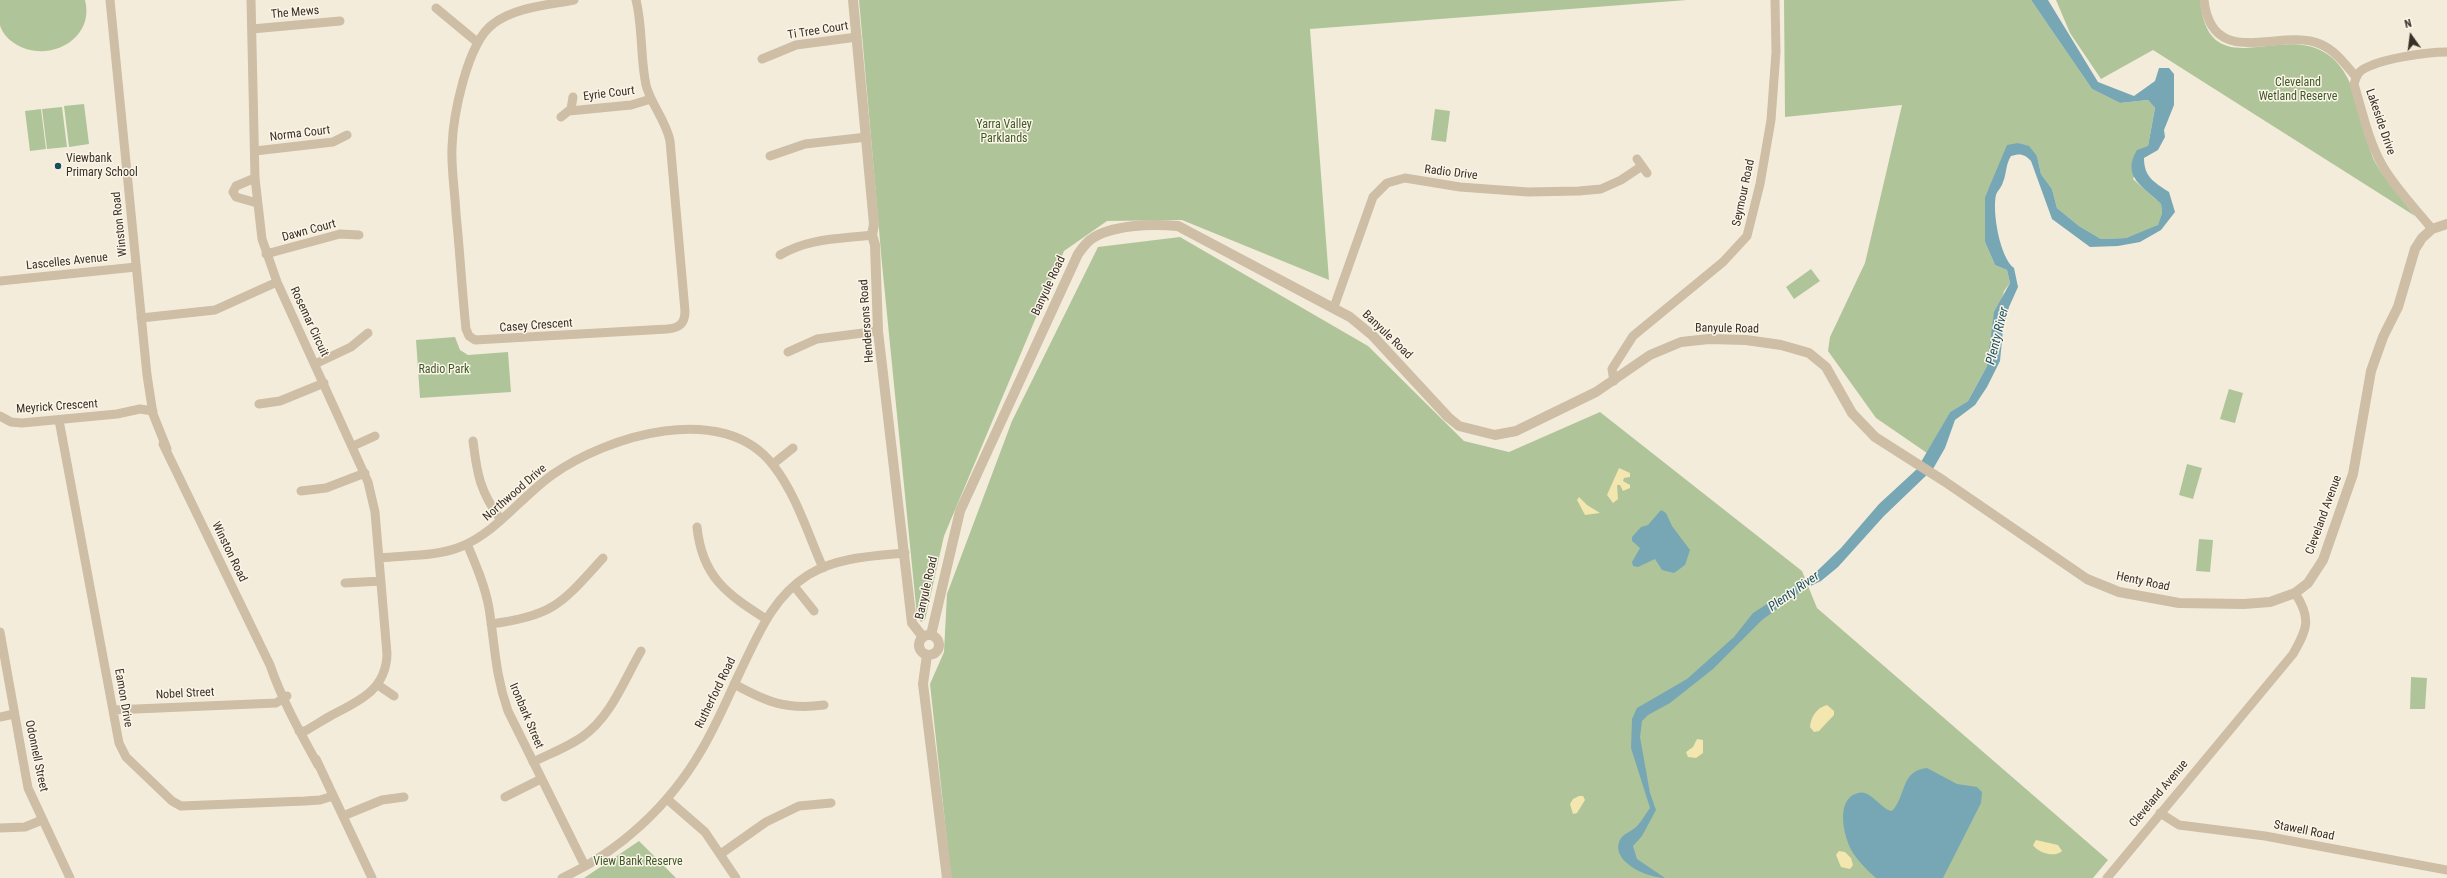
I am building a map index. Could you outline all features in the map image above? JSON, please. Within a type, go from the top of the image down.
[{"type":"street","name":"Winston Road","points":[[110,0],[149,411],[372,878]]},
{"type":"street","name":"Rosemar Circuit","points":[[251,0],[257,204],[260,231],[266,254],[277,282],[365,473],[375,512],[381,581],[386,660],[378,685],[360,702],[302,730]]},
{"type":"street","name":"Casey Crescent","points":[[574,0],[524,10],[502,18],[485,30],[477,42],[468,65],[453,137],[452,155],[466,329],[469,336],[475,340],[666,330],[682,324],[685,311],[670,141],[664,121],[651,99],[645,79],[636,0]]},
{"type":"street","name":"Hendersons Road","points":[[853,0],[874,224],[872,235],[875,245],[878,332],[912,623],[927,636]]},
{"type":"street","name":"Seymour Road","points":[[1614,381],[1612,369],[1633,336],[1723,262],[1747,236],[1760,184],[1771,120],[1776,52],[1775,0]]},
{"type":"street","name":"Lakeside Drive","points":[[2204,0],[2205,14],[2211,26],[2226,38],[2250,44],[2299,39],[2320,44],[2338,56],[2356,77]]},
{"type":"street","points":[[436,8],[477,42]]},
{"type":"street","name":"The Mews","points":[[252,29],[340,21]]},
{"type":"street","name":"Ti Tree Court","points":[[762,59],[796,45],[856,37]]},
{"type":"street","name":"Lakeside Drive","points":[[2432,229],[2400,191],[2375,150],[2354,84],[2360,71],[2368,68],[2404,57],[2447,52]]},
{"type":"street","name":"Eyrie Court","points":[[569,111],[573,97]]},
{"type":"street","name":"Eyrie Court","points":[[561,117],[569,111],[631,105],[651,99]]},
{"type":"street","name":"Norma Court","points":[[255,151],[333,142],[347,135]]},
{"type":"street","points":[[770,156],[805,144],[867,138]]},
{"type":"street","name":"Radio Drive","points":[[1334,307],[1373,197],[1387,184],[1405,178],[1460,187],[1528,192],[1579,192],[1608,186],[1621,180],[1642,166]]},
{"type":"street","points":[[256,178],[236,186],[233,192],[236,197],[257,204]]},
{"type":"street","name":"Banyule Road","points":[[927,636],[960,511],[1078,254],[1090,240],[1108,231],[1151,224],[1178,226],[1334,307],[1373,336],[1448,417],[1459,426],[1495,435],[1516,431],[1614,381],[1650,355],[1681,342],[1709,339],[1739,340],[1781,345],[1809,354],[1826,367],[1852,414],[1875,437],[1944,481]]},
{"type":"street","name":"Cleveland Avenue","points":[[2107,878],[2293,654],[2305,634],[2307,620],[2303,607],[2294,593],[2308,583],[2323,560],[2353,474],[2371,371],[2383,337],[2398,307],[2415,249],[2422,238],[2432,229],[2447,224]]},
{"type":"street","name":"Dawn Court","points":[[266,254],[340,234],[358,235]]},
{"type":"street","points":[[780,255],[793,247],[818,239],[872,235]]},
{"type":"street","name":"Lascelles Avenue","points":[[0,281],[136,267]]},
{"type":"street","points":[[141,318],[215,310],[277,282]]},
{"type":"street","points":[[788,352],[817,339],[878,332]]},
{"type":"street","points":[[315,364],[351,347],[368,333]]},
{"type":"street","points":[[259,404],[280,401],[324,383]]},
{"type":"street","name":"Meyrick Crescent","points":[[0,416],[16,423],[149,411]]},
{"type":"street","name":"Eamon Drive","points":[[59,420],[119,743],[126,757],[172,801],[181,806],[306,801],[332,796]]},
{"type":"street","name":"Northwood Drive","points":[[379,558],[440,552],[467,544],[490,530],[536,487],[573,462],[613,444],[658,432],[692,429],[725,433],[754,447],[773,464],[793,499],[823,568]]},
{"type":"street","points":[[353,446],[375,436]]},
{"type":"street","points":[[473,440],[480,484],[487,501],[501,520]]},
{"type":"street","points":[[773,464],[793,448]]},
{"type":"street","points":[[301,491],[326,488],[365,473]]},
{"type":"street","name":"Henty Road","points":[[1944,481],[2087,579],[2119,592],[2203,604],[2270,602],[2294,593]]},
{"type":"street","points":[[697,527],[700,550],[717,582],[735,599],[766,619]]},
{"type":"street","name":"Ironbark Street","points":[[467,544],[485,589],[491,624],[493,652],[500,690],[541,779],[584,866]]},
{"type":"street","name":"Rutherford Road","points":[[562,878],[584,866],[632,833],[667,799],[701,751],[766,619],[783,596],[794,586],[823,568],[845,560],[905,553]]},
{"type":"street","points":[[491,624],[523,620],[552,608],[571,593],[603,558]]},
{"type":"street","points":[[345,583],[381,581]]},
{"type":"street","points":[[794,586],[814,611]]},
{"type":"street","name":"Odonnell Street","points":[[0,632],[28,788],[70,878]]},
{"type":"street","points":[[927,636],[937,638],[938,648],[934,654],[928,655],[920,649],[919,643],[927,636]]},
{"type":"street","points":[[533,762],[582,737],[593,728],[611,706],[641,651]]},
{"type":"street","points":[[928,655],[923,684],[947,878]]},
{"type":"street","points":[[734,684],[758,697],[782,706],[799,708],[824,706]]},
{"type":"street","points":[[378,685],[394,696]]},
{"type":"street","name":"Nobel Street","points":[[113,710],[259,702],[285,697]]},
{"type":"street","points":[[0,717],[14,714]]},
{"type":"street","points":[[505,797],[541,779]]},
{"type":"street","points":[[343,816],[390,798],[404,797]]},
{"type":"street","points":[[667,799],[705,832],[722,853],[736,878]]},
{"type":"street","points":[[722,853],[766,822],[799,806],[831,803]]},
{"type":"street","name":"Stawell Road","points":[[2160,813],[2179,825],[2265,836],[2447,870]]},
{"type":"street","points":[[0,828],[25,827],[42,820]]},
{"type":"green space","points":[[0,0],[85,0],[86,15],[82,28],[75,38],[64,46],[51,50],[37,51],[23,48],[10,40],[1,29]]},
{"type":"green space","name":"Yarra Valley Parklands","points":[[859,0],[1687,0],[1310,29],[1329,280],[1182,220],[1107,221],[1064,251],[944,536],[925,620],[921,622],[917,616],[882,264]]},
{"type":"green space","points":[[1784,0],[2031,0],[2092,89],[2120,103],[2148,100],[2155,108],[2148,146],[2133,179],[2161,204],[2162,213],[2158,226],[2126,238],[2101,239],[2079,226],[2057,208],[2052,189],[2041,174],[2037,156],[2018,143],[1993,180],[1985,197],[1985,242],[1995,265],[2007,270],[2010,283],[2004,291],[1987,366],[1968,401],[1950,412],[1927,453],[1876,418],[1828,351],[1830,337],[1865,263],[1902,105],[1785,117]]},
{"type":"green space","name":"Cleveland Wetland Reserve","points":[[2056,0],[2200,0],[2206,25],[2216,40],[2229,46],[2246,48],[2302,45],[2320,50],[2333,59],[2343,71],[2351,85],[2375,162],[2388,182],[2415,216],[2153,50],[2101,79],[2070,33]]},
{"type":"green space","points":[[84,104],[89,144],[69,147],[64,106]]},
{"type":"green space","points":[[62,107],[67,147],[47,149],[42,109]]},
{"type":"green space","points":[[41,109],[46,149],[30,151],[25,111]]},
{"type":"green space","points":[[1435,109],[1450,111],[1446,142],[1431,140]]},
{"type":"green space","points":[[1180,237],[1368,346],[1464,441],[1509,452],[1600,412],[1802,571],[1817,608],[2108,860],[2093,878],[951,878],[930,684],[944,652],[947,594],[1012,421],[1098,247]]},
{"type":"green space","points":[[1811,269],[1820,281],[1794,299],[1786,287]]},
{"type":"green space","name":"Radio Park","points":[[455,337],[460,350],[468,355],[508,352],[511,392],[420,398],[416,340]]},
{"type":"green space","points":[[2229,389],[2243,393],[2235,423],[2220,419]]},
{"type":"green space","points":[[2187,464],[2202,468],[2193,499],[2179,495]]},
{"type":"green space","points":[[2199,539],[2213,540],[2210,572],[2196,571]]},
{"type":"green space","points":[[2411,677],[2427,678],[2425,709],[2410,709]]},
{"type":"green space","name":"View Bank Reserve","points":[[639,841],[676,878],[584,878]]},
{"type":"sand","points":[[1619,468],[1630,473],[1630,477],[1624,478],[1623,481],[1630,485],[1630,488],[1623,491],[1620,485],[1617,485],[1618,499],[1613,503],[1607,495]]},
{"type":"sand","points":[[1579,497],[1587,505],[1600,513],[1585,515],[1577,500]]},
{"type":"sand","points":[[1827,705],[1834,711],[1834,715],[1819,731],[1814,732],[1810,727],[1813,716],[1820,708]]},
{"type":"sand","points":[[1697,739],[1703,740],[1703,753],[1696,758],[1688,757],[1686,752],[1693,747]]},
{"type":"sand","points":[[1583,796],[1585,800],[1577,813],[1573,814],[1570,804],[1573,799]]},
{"type":"sand","points":[[2036,840],[2058,845],[2062,851],[2055,854],[2047,854],[2035,848],[2033,845]]},
{"type":"sand","points":[[1839,851],[1845,852],[1851,858],[1853,865],[1850,869],[1841,867],[1836,855]]},
{"type":"water","name":"Plenty River","points":[[2031,0],[2048,0],[2098,82],[2134,96],[2155,81],[2159,68],[2169,68],[2174,74],[2174,105],[2164,130],[2165,137],[2158,150],[2144,158],[2144,165],[2154,182],[2169,192],[2175,212],[2161,230],[2140,242],[2118,246],[2090,247],[2052,219],[2031,161],[2022,155],[2011,156],[2002,184],[1996,195],[1995,212],[2001,245],[2009,263],[2014,268],[2018,287],[2009,307],[2003,330],[2000,361],[1987,387],[1975,405],[1955,420],[1945,448],[1933,469],[1884,516],[1838,567],[1821,581],[1804,589],[1762,620],[1713,669],[1670,703],[1648,715],[1642,721],[1640,737],[1650,793],[1656,810],[1642,836],[1633,846],[1637,859],[1665,878],[1650,875],[1633,868],[1626,863],[1621,856],[1618,850],[1619,842],[1620,839],[1637,826],[1650,808],[1631,748],[1632,719],[1637,708],[1687,679],[1734,637],[1753,613],[1815,573],[1841,548],[1879,504],[1917,469],[1950,412],[1968,401],[1987,366],[1994,312],[2010,283],[2007,270],[1995,265],[1985,242],[1985,197],[2007,145],[2018,143],[2029,146],[2037,156],[2041,174],[2052,189],[2057,208],[2079,226],[2101,239],[2126,238],[2158,225],[2162,213],[2161,204],[2136,180],[2131,167],[2137,150],[2148,146],[2155,108],[2148,100],[2120,103],[2092,89]]},
{"type":"water","points":[[1661,510],[1666,513],[1672,526],[1690,550],[1685,565],[1674,573],[1662,570],[1655,559],[1638,567],[1633,566],[1632,562],[1640,548],[1632,541],[1632,537],[1641,527],[1648,525]]},
{"type":"water","points":[[1927,768],[1957,784],[1977,787],[1982,792],[1981,803],[1943,878],[1876,878],[1858,860],[1850,847],[1844,829],[1843,820],[1843,811],[1846,803],[1851,797],[1858,793],[1863,793],[1871,796],[1883,807],[1892,811],[1897,805],[1905,785],[1912,774],[1918,770]]},
{"type":"place","name":"Viewbank Primary School","points":[[58,166]]}]
